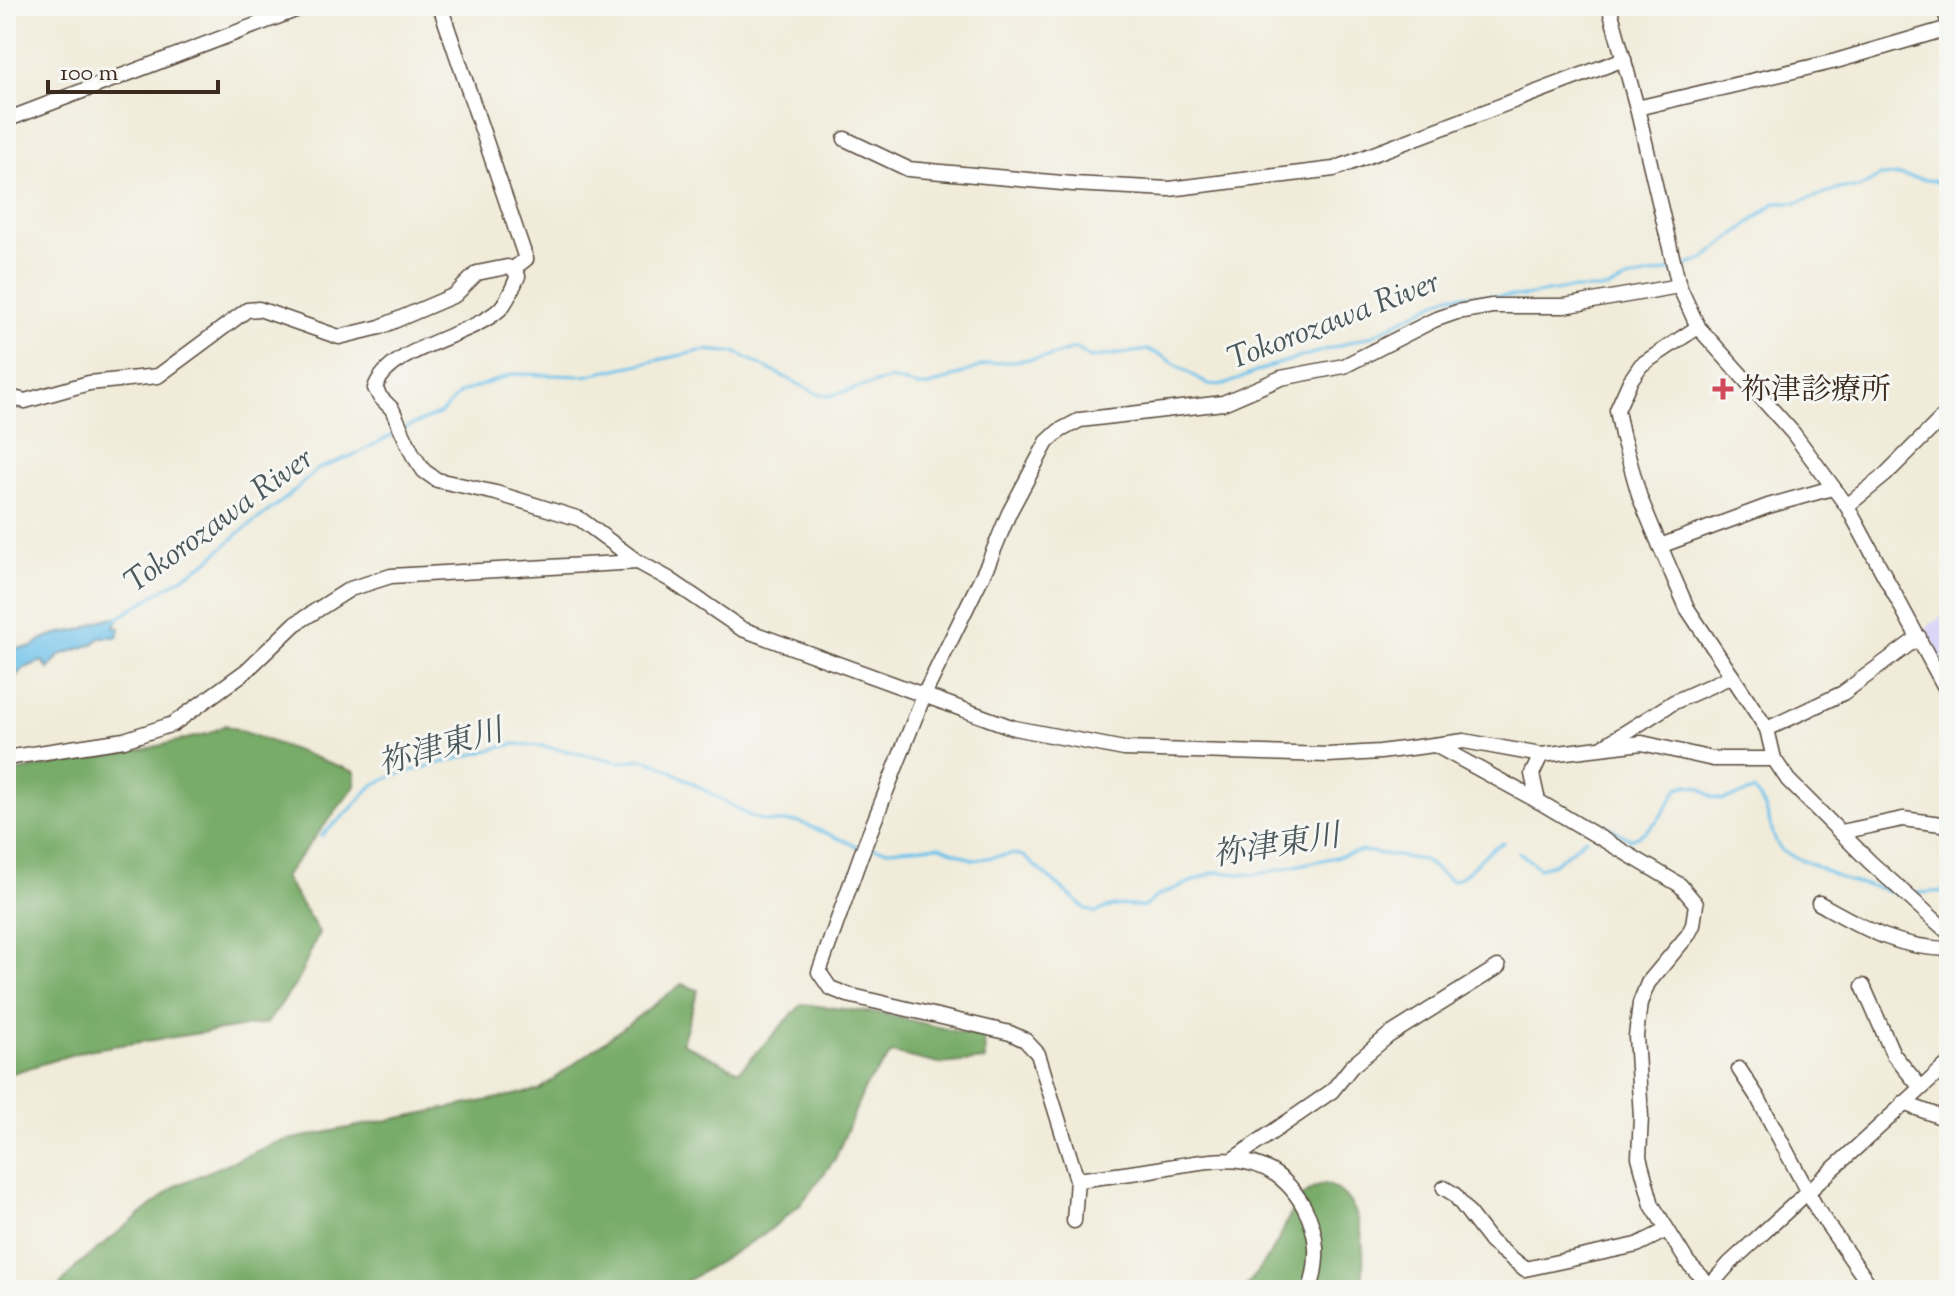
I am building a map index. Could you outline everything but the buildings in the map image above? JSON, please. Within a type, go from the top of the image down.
[{"type":"street","points":[[6,120],[274,11],[306,6]]},
{"type":"street","points":[[440,6],[526,259],[513,269]]},
{"type":"street","points":[[1609,6],[1637,108],[1679,286],[1698,327],[1793,433],[1847,506],[1949,695]]},
{"type":"street","points":[[1637,108],[1836,61],[1949,26],[1943,6]]},
{"type":"street","points":[[845,139],[908,169],[1169,189],[1334,169],[1624,59]]},
{"type":"street","points":[[6,396],[25,401],[89,383],[158,376],[247,310],[259,309],[339,337],[365,332],[455,295],[477,273],[507,267],[518,276],[501,308],[402,360],[378,380],[375,388],[392,409],[413,455],[424,471],[437,480],[508,496],[580,519],[638,562],[669,579],[742,629],[1014,728],[1124,749],[1328,755],[1464,741],[1541,755],[1642,743],[1713,759],[1774,759]]},
{"type":"street","points":[[1074,1221],[1077,1180],[1038,1054],[1025,1040],[1010,1033],[848,995],[830,988],[819,972],[924,695],[988,564],[1009,513],[1047,442],[1059,431],[1080,420],[1223,403],[1281,378],[1344,366],[1434,320],[1457,312],[1492,306],[1564,306],[1679,286]]},
{"type":"street","points":[[1698,327],[1641,365],[1617,410],[1640,498],[1687,608],[1767,729],[1774,759],[1788,780],[1870,862],[1949,933]]},
{"type":"street","points":[[1847,506],[1885,475],[1949,411]]},
{"type":"street","points":[[1660,546],[1768,506],[1832,488]]},
{"type":"street","points":[[6,758],[124,740],[173,724],[246,671],[295,624],[350,589],[391,576],[638,562]]},
{"type":"street","points":[[1767,729],[1843,693],[1919,637]]},
{"type":"street","points":[[1604,746],[1674,702],[1732,676]]},
{"type":"street","points":[[1435,744],[1680,885],[1696,904],[1688,935],[1648,983],[1640,1003],[1636,1036],[1641,1117],[1639,1157],[1652,1205],[1688,1263],[1711,1288],[1730,1263],[1949,1063]]},
{"type":"street","points":[[1538,801],[1532,774],[1541,755]]},
{"type":"street","points":[[1841,832],[1903,819],[1949,825]]},
{"type":"street","points":[[1819,903],[1882,937],[1934,949],[1949,949]]},
{"type":"street","points":[[1232,1160],[1332,1091],[1352,1066],[1388,1036],[1498,967]]},
{"type":"street","points":[[1863,986],[1893,1054],[1921,1088]]},
{"type":"street","points":[[1739,1069],[1758,1098],[1808,1194],[1873,1290]]},
{"type":"street","points":[[1903,1103],[1949,1120]]},
{"type":"street","points":[[1077,1180],[1219,1159],[1267,1168],[1298,1197],[1314,1234],[1318,1253],[1310,1290]]},
{"type":"street","points":[[1444,1188],[1454,1194],[1491,1242],[1525,1269],[1637,1245],[1667,1230]]},
{"type":"shaded area","points":[[1949,610],[1949,673],[1926,628]]},
{"type":"green space","points":[[225,725],[355,772],[355,786],[284,877],[319,932],[298,981],[267,1023],[87,1050],[6,1075],[6,773],[146,749],[210,733]]},
{"type":"green space","points":[[682,984],[698,990],[682,1043],[739,1071],[802,1004],[884,1014],[984,1038],[985,1060],[939,1064],[892,1053],[865,1087],[835,1159],[800,1205],[766,1233],[672,1290],[56,1290],[79,1264],[177,1185],[278,1142],[539,1090]]},
{"type":"green space","points":[[1324,1184],[1338,1190],[1356,1213],[1363,1243],[1362,1290],[1243,1290],[1274,1248],[1297,1202],[1312,1189]]},
{"type":"water","points":[[114,617],[118,621],[114,627],[120,628],[117,637],[101,637],[93,644],[60,655],[48,669],[43,661],[24,668],[6,686],[6,649],[33,647],[50,636],[83,629]]},
{"type":"waterway","name":"Tokorozawa River","points":[[1680,268],[1704,259],[1775,203],[1796,203],[1843,188],[1859,188],[1880,176],[1899,175],[1949,184]]},
{"type":"waterway","name":"Tokorozawa River","points":[[405,428],[441,413],[460,393],[513,374],[584,376],[705,350],[737,353],[816,393],[829,396],[890,379],[930,386],[987,364],[1049,357],[1076,348],[1090,358],[1148,350],[1207,384],[1224,385],[1271,366],[1371,336],[1450,295],[1524,296],[1566,289],[1606,289],[1627,280],[1672,270]]},
{"type":"waterway","name":"Tokorozawa River","points":[[113,621],[207,562],[318,469],[398,432]]},
{"type":"waterway","name":"祢津東川","points":[[321,836],[373,785],[395,775],[513,744],[542,746],[621,762],[643,759],[659,764],[750,816],[766,822],[799,822],[857,846]]},
{"type":"waterway","name":"祢津東川","points":[[1598,829],[1604,824],[1630,839],[1639,835],[1659,818],[1678,788],[1688,785],[1723,800],[1754,791],[1764,806],[1782,851],[1848,881],[1895,892]]},
{"type":"waterway","name":"祢津東川","points":[[1519,852],[1539,868],[1554,864],[1586,838]]},
{"type":"waterway","name":"祢津東川","points":[[874,848],[940,846],[974,860],[1012,854],[1023,856],[1086,909],[1096,913],[1113,906],[1144,907],[1157,896],[1215,872],[1254,875],[1363,851],[1423,860],[1451,881],[1465,874],[1488,852],[1503,843]]},
{"type":"waterway","name":"祢津東川","points":[[1916,893],[1949,891]]},
{"type":"place","name":"祢津診療所","points":[[1723,389]]}]
